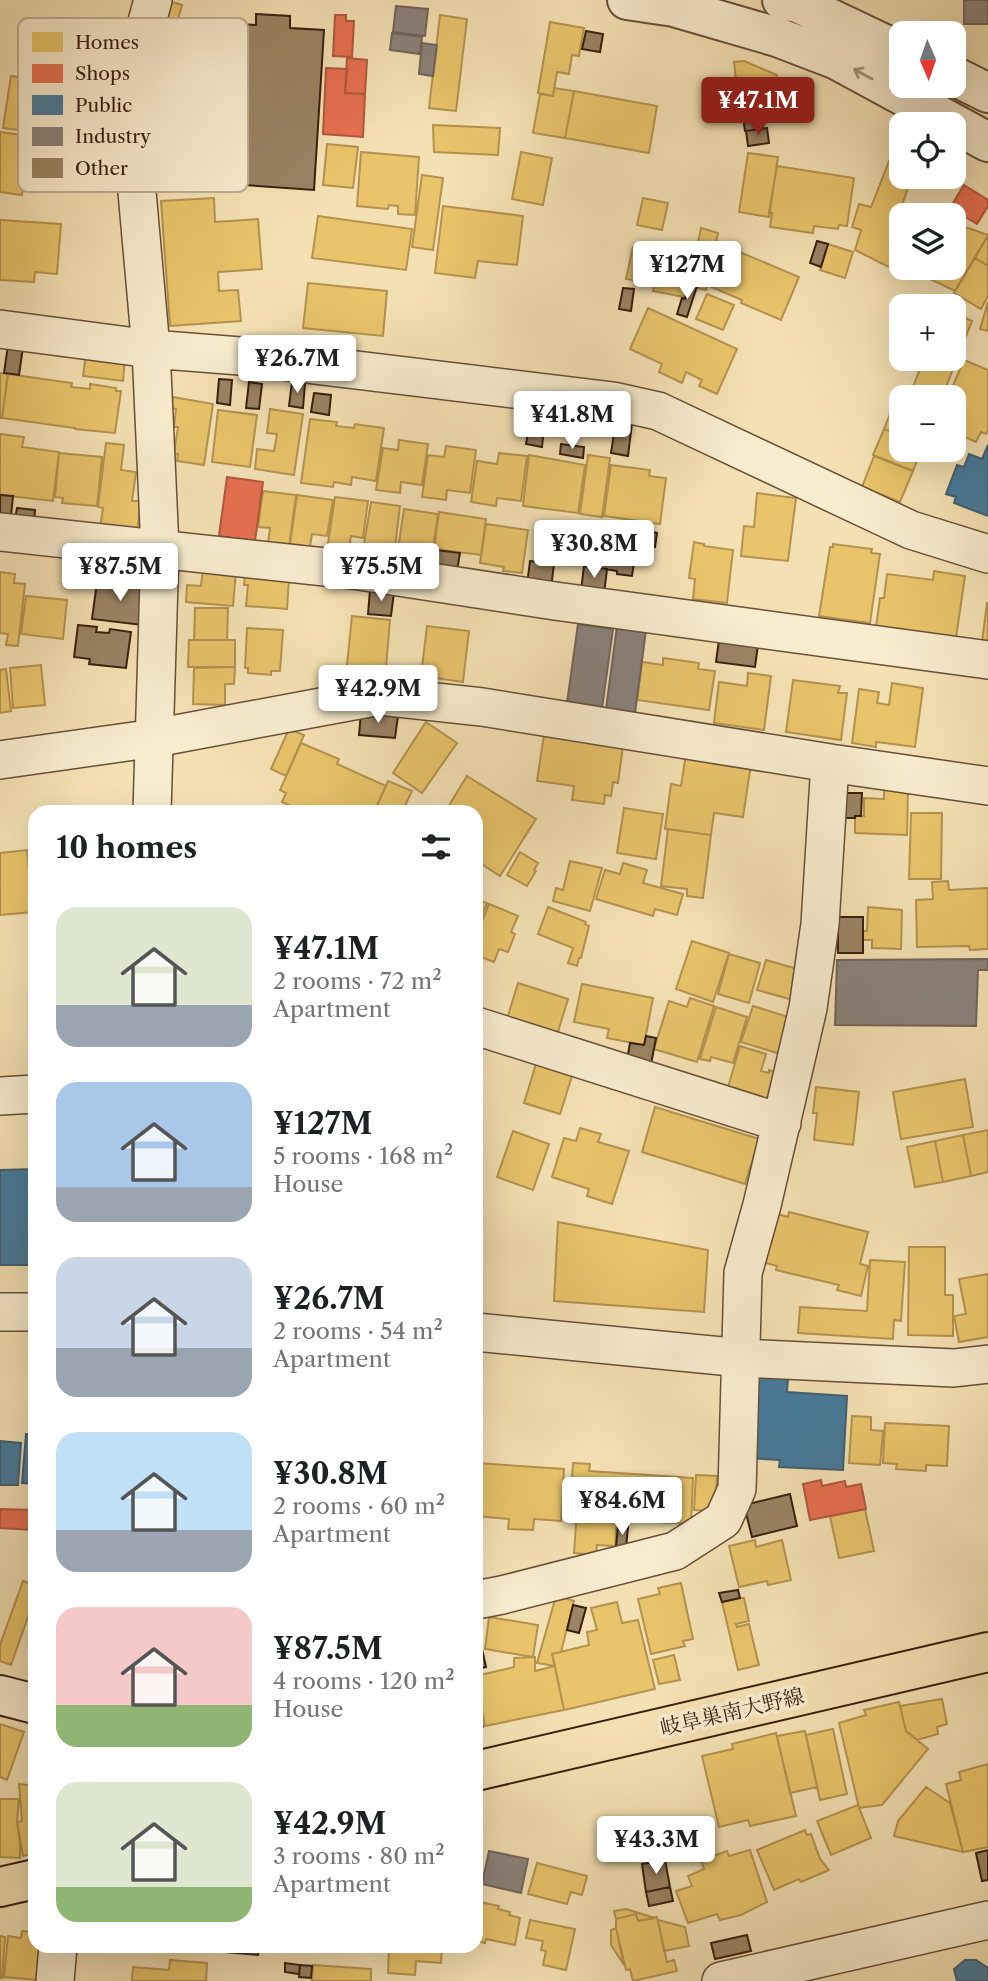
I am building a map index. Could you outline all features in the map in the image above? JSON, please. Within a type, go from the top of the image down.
[{"type":"main road","name":"岐阜巣南大野線","points":[[483,1769],[988,1652]]},
{"type":"main road","points":[[0,1887],[28,1881]]},
{"type":"street","points":[[148,18],[153,0]]},
{"type":"street","points":[[626,0],[674,8],[789,41],[837,60],[988,142]]},
{"type":"street","points":[[782,0],[798,3],[889,46]]},
{"type":"street","points":[[966,82],[988,93]]},
{"type":"street","points":[[137,192],[151,349],[160,548],[152,805]]},
{"type":"street","points":[[0,330],[613,401],[658,411],[911,530],[988,554]]},
{"type":"street","points":[[0,532],[353,570],[582,605],[988,660]]},
{"type":"street","points":[[0,760],[155,738],[380,696],[482,707],[988,786]]},
{"type":"street","points":[[483,1599],[675,1551],[723,1520],[737,1489],[743,1273],[762,1205],[808,1008],[820,924],[830,763]]},
{"type":"street","points":[[483,1028],[782,1123]]},
{"type":"street","points":[[0,1096],[28,1094]]},
{"type":"street","points":[[0,1312],[28,1312]]},
{"type":"street","points":[[483,1333],[742,1358],[954,1368],[988,1364]]},
{"type":"street","points":[[0,1695],[28,1702]]},
{"type":"street","points":[[721,1981],[988,1920]]},
{"type":"street","points":[[55,1981],[57,1953]]},
{"type":"building: Homes","points":[[172,2],[182,5],[178,18],[168,18]]},
{"type":"building: Homes","points":[[440,15],[467,19],[456,111],[429,108]]},
{"type":"building: Homes","points":[[550,22],[584,28],[579,56],[572,55],[569,74],[557,72],[553,96],[538,93]]},
{"type":"building: Homes","points":[[744,61],[777,75],[780,107],[767,109],[767,116],[740,118],[734,62]]},
{"type":"building: Homes","points":[[11,76],[18,77],[18,130],[3,128]]},
{"type":"building: Homes","points":[[554,88],[574,91],[565,138],[533,133],[540,94],[553,96]]},
{"type":"building: Homes","points":[[574,91],[657,106],[649,153],[565,138]]},
{"type":"building: Homes","points":[[433,125],[500,128],[498,155],[434,152]]},
{"type":"building: Homes","points":[[0,132],[18,134],[18,192],[22,192],[22,195],[0,192]]},
{"type":"building: Homes","points":[[327,144],[358,147],[353,188],[323,185]]},
{"type":"building: Homes","points":[[361,152],[419,157],[415,215],[398,214],[398,206],[389,205],[388,209],[357,206]]},
{"type":"building: Homes","points":[[521,152],[552,158],[543,205],[512,199]]},
{"type":"building: Homes","points":[[748,153],[778,157],[769,217],[739,212]]},
{"type":"building: Homes","points":[[889,161],[889,189],[908,189],[903,203],[889,203],[889,267],[855,250],[861,230],[852,227],[859,204],[871,207]]},
{"type":"building: Homes","points":[[777,166],[854,178],[847,226],[839,225],[838,229],[814,226],[813,233],[770,227],[772,213],[769,212]]},
{"type":"building: Homes","points":[[422,175],[443,178],[433,250],[412,247]]},
{"type":"building: Homes","points":[[214,198],[215,222],[258,219],[262,269],[218,272],[219,291],[238,290],[241,321],[170,326],[161,201]]},
{"type":"building: Homes","points":[[643,198],[668,203],[662,230],[637,225]]},
{"type":"building: Homes","points":[[443,206],[523,216],[517,265],[478,261],[475,278],[435,273]]},
{"type":"building: Homes","points":[[318,216],[412,229],[406,270],[312,258]]},
{"type":"building: Homes","points":[[0,220],[61,224],[57,274],[35,272],[34,282],[0,280]]},
{"type":"building: Homes","points":[[966,227],[988,235],[966,272]]},
{"type":"building: Homes","points":[[701,228],[718,233],[706,290],[697,288],[699,283],[690,281]]},
{"type":"building: Homes","points":[[988,235],[988,266],[975,258]]},
{"type":"building: Homes","points":[[648,244],[693,253],[684,297],[653,291],[655,284],[626,279],[633,247],[646,250]]},
{"type":"building: Homes","points":[[828,244],[853,252],[845,278],[820,270]]},
{"type":"building: Homes","points":[[723,245],[799,277],[781,320],[709,286]]},
{"type":"building: Homes","points":[[975,258],[988,266],[988,296],[981,309],[966,300],[966,294],[954,293],[962,280],[966,280],[966,273]]},
{"type":"building: Homes","points":[[932,280],[961,280],[955,291]]},
{"type":"building: Homes","points":[[308,283],[387,291],[383,336],[303,328]]},
{"type":"building: Homes","points":[[707,294],[734,305],[723,330],[696,319]]},
{"type":"building: Homes","points":[[988,302],[988,331],[980,329]]},
{"type":"building: Homes","points":[[648,308],[737,349],[717,394],[699,386],[702,380],[686,372],[682,383],[659,372],[662,364],[630,349]]},
{"type":"building: Homes","points":[[966,318],[972,321],[966,336]]},
{"type":"building: Homes","points":[[86,354],[125,358],[123,381],[83,376]]},
{"type":"building: Homes","points":[[966,361],[988,370],[988,430],[986,434],[981,432],[976,442],[966,437],[966,385],[953,385],[959,371],[966,371]]},
{"type":"building: Homes","points":[[919,371],[952,371],[947,385],[914,385]]},
{"type":"building: Homes","points":[[0,373],[8,374],[2,418],[0,418]]},
{"type":"building: Homes","points":[[8,374],[72,383],[71,387],[90,389],[90,384],[116,388],[116,391],[121,391],[115,433],[2,418]]},
{"type":"building: Homes","points":[[173,397],[213,404],[204,465],[177,461],[178,454],[174,454],[178,427],[174,427],[176,409],[171,408]]},
{"type":"building: Homes","points":[[270,409],[303,414],[294,475],[255,469],[257,449],[274,451],[277,434],[267,433]]},
{"type":"building: Homes","points":[[218,410],[257,415],[250,467],[212,462]]},
{"type":"building: Homes","points":[[889,416],[889,431],[884,429]]},
{"type":"building: Homes","points":[[310,419],[337,422],[336,426],[354,428],[355,424],[384,428],[376,481],[352,477],[351,485],[334,482],[333,487],[301,483]]},
{"type":"building: Homes","points":[[884,429],[889,431],[889,461],[873,455]]},
{"type":"building: Homes","points":[[0,434],[24,437],[22,447],[59,452],[53,501],[0,495]]},
{"type":"building: Homes","points":[[399,440],[428,444],[422,485],[401,482],[400,493],[376,490],[383,448],[398,450]]},
{"type":"building: Homes","points":[[106,443],[124,445],[121,470],[136,472],[132,501],[141,501],[137,532],[100,528],[103,508],[98,507]]},
{"type":"building: Homes","points":[[446,446],[476,450],[470,493],[447,490],[446,500],[422,497],[428,455],[444,457]]},
{"type":"building: Homes","points":[[59,453],[102,457],[97,506],[62,503],[63,498],[55,497]]},
{"type":"building: Homes","points":[[499,453],[527,456],[521,501],[497,498],[496,506],[471,502],[477,461],[497,464]]},
{"type":"building: Homes","points":[[529,455],[585,465],[578,513],[523,506]]},
{"type":"building: Homes","points":[[588,455],[610,458],[602,517],[580,514]]},
{"type":"building: Homes","points":[[874,456],[913,471],[900,502],[862,487]]},
{"type":"building: Homes","points":[[890,462],[916,462],[913,471]]},
{"type":"building: Homes","points":[[611,465],[650,470],[649,476],[666,478],[660,524],[604,516]]},
{"type":"building: Homes","points":[[263,491],[296,495],[288,554],[267,551],[270,528],[258,527]]},
{"type":"building: Homes","points":[[757,493],[796,498],[788,561],[741,556],[744,526],[754,527]]},
{"type":"building: Homes","points":[[297,495],[333,500],[327,536],[312,534],[310,547],[290,544]]},
{"type":"building: Homes","points":[[335,497],[368,501],[363,538],[351,536],[348,553],[327,550]]},
{"type":"building: Homes","points":[[371,502],[400,506],[395,547],[385,545],[384,554],[363,551]]},
{"type":"building: Homes","points":[[404,509],[438,514],[433,549],[422,547],[419,566],[396,563]]},
{"type":"building: Homes","points":[[439,512],[486,519],[481,555],[434,549]]},
{"type":"building: Homes","points":[[486,524],[528,530],[522,573],[503,571],[504,567],[480,563]]},
{"type":"building: Homes","points":[[544,524],[583,530],[579,565],[539,560]]},
{"type":"building: Homes","points":[[694,542],[733,550],[727,603],[693,599],[695,579],[689,578]]},
{"type":"building: Homes","points":[[833,544],[872,549],[871,553],[880,554],[870,623],[819,616],[830,547],[833,547]]},
{"type":"building: Homes","points":[[203,568],[236,571],[233,606],[186,602],[187,585],[201,586]]},
{"type":"building: Homes","points":[[934,571],[965,576],[956,638],[876,627],[887,574],[933,580]]},
{"type":"building: Homes","points":[[0,572],[15,574],[14,583],[25,584],[18,646],[6,645],[8,634],[0,633]]},
{"type":"building: Homes","points":[[245,575],[289,579],[287,609],[246,606],[248,585],[244,585]]},
{"type":"building: Homes","points":[[26,596],[67,600],[63,639],[21,634]]},
{"type":"building: Homes","points":[[987,603],[988,642],[982,642]]},
{"type":"building: Homes","points":[[195,608],[228,608],[227,640],[194,640]]},
{"type":"building: Homes","points":[[352,616],[390,620],[385,679],[346,675]]},
{"type":"building: Homes","points":[[427,626],[469,631],[463,682],[421,676]]},
{"type":"building: Homes","points":[[247,628],[283,630],[280,671],[271,671],[271,675],[248,673],[248,668],[245,668]]},
{"type":"building: Homes","points":[[189,640],[235,640],[235,667],[188,667]]},
{"type":"building: Homes","points":[[663,658],[699,663],[698,669],[715,671],[709,710],[637,700],[642,662],[663,665]]},
{"type":"building: Homes","points":[[41,665],[45,705],[13,708],[10,668]]},
{"type":"building: Homes","points":[[235,667],[234,684],[225,684],[225,705],[193,704],[194,668]]},
{"type":"building: Homes","points":[[6,669],[11,711],[0,713],[0,670]]},
{"type":"building: Homes","points":[[748,673],[771,676],[764,730],[714,723],[719,682],[747,686]]},
{"type":"building: Homes","points":[[793,680],[840,686],[838,693],[847,693],[841,740],[786,732]]},
{"type":"building: Homes","points":[[892,683],[923,688],[915,747],[876,742],[876,747],[852,743],[859,689],[879,692],[877,703],[889,705]]},
{"type":"building: Homes","points":[[426,722],[457,743],[422,793],[393,773]]},
{"type":"building: Homes","points":[[289,729],[304,735],[286,776],[271,769]]},
{"type":"building: Homes","points":[[544,735],[623,746],[618,783],[613,782],[611,796],[605,795],[604,804],[572,800],[574,786],[537,781]]},
{"type":"building: Homes","points":[[301,743],[339,759],[337,764],[386,786],[377,805],[289,805],[282,802],[286,793],[280,790]]},
{"type":"building: Homes","points":[[686,754],[751,764],[743,817],[714,813],[711,835],[665,829],[671,784],[681,786]]},
{"type":"building: Homes","points":[[467,776],[536,819],[500,876],[483,865],[483,805],[449,805]]},
{"type":"building: Homes","points":[[388,781],[412,791],[405,805],[377,805]]},
{"type":"building: Homes","points":[[884,788],[908,788],[907,835],[855,833],[855,816],[864,816],[864,798],[884,799]]},
{"type":"building: Homes","points":[[624,808],[663,814],[656,859],[617,853]]},
{"type":"building: Homes","points":[[911,813],[942,813],[941,879],[909,879]]},
{"type":"building: Homes","points":[[668,829],[711,835],[703,898],[687,896],[687,889],[661,886]]},
{"type":"building: Homes","points":[[27,850],[28,912],[0,915],[0,853]]},
{"type":"building: Homes","points":[[520,852],[538,863],[527,886],[507,875]]},
{"type":"building: Homes","points":[[570,861],[602,868],[590,911],[553,901],[556,888],[563,890]]},
{"type":"building: Homes","points":[[623,863],[647,870],[643,883],[683,894],[677,915],[655,909],[653,916],[596,899],[605,870],[620,874]]},
{"type":"building: Homes","points":[[948,881],[949,890],[988,888],[988,949],[970,950],[969,946],[917,947],[916,900],[933,899],[932,882]]},
{"type":"building: Homes","points":[[489,904],[518,916],[511,932],[515,934],[508,952],[499,949],[494,962],[483,958],[483,919]]},
{"type":"building: Homes","points":[[548,907],[586,922],[589,926],[577,966],[568,963],[573,948],[538,934]]},
{"type":"building: Homes","points":[[868,907],[902,910],[901,949],[872,948],[872,940],[863,940],[863,931],[867,931]]},
{"type":"building: Homes","points":[[692,941],[729,953],[713,1002],[676,989]]},
{"type":"building: Homes","points":[[729,954],[760,963],[749,1003],[718,994]]},
{"type":"building: Homes","points":[[766,960],[808,972],[800,1002],[757,990]]},
{"type":"building: Homes","points":[[518,983],[568,999],[557,1035],[507,1019]]},
{"type":"building: Homes","points":[[582,984],[653,998],[644,1045],[607,1038],[609,1029],[574,1022]]},
{"type":"building: Homes","points":[[690,998],[714,1006],[697,1062],[654,1049],[669,1001],[687,1007]]},
{"type":"building: Homes","points":[[753,1006],[798,1020],[787,1056],[741,1042]]},
{"type":"building: Homes","points":[[716,1007],[747,1017],[733,1063],[711,1057],[710,1061],[700,1059]]},
{"type":"building: Homes","points":[[740,1046],[766,1054],[761,1071],[769,1073],[769,1070],[780,1074],[772,1101],[728,1087]]},
{"type":"building: Homes","points":[[536,1064],[572,1076],[560,1114],[524,1103]]},
{"type":"building: Homes","points":[[965,1079],[973,1127],[901,1139],[893,1092]]},
{"type":"building: Homes","points":[[816,1087],[859,1092],[853,1145],[814,1140]]},
{"type":"building: Homes","points":[[655,1107],[759,1139],[745,1184],[642,1152]]},
{"type":"building: Homes","points":[[580,1128],[601,1134],[598,1142],[629,1151],[612,1204],[587,1196],[589,1189],[552,1177],[564,1138],[576,1141]]},
{"type":"building: Homes","points":[[988,1130],[988,1172],[971,1176],[963,1135]]},
{"type":"building: Homes","points":[[513,1131],[549,1144],[533,1190],[497,1177]]},
{"type":"building: Homes","points":[[963,1135],[971,1176],[943,1182],[935,1141]]},
{"type":"building: Homes","points":[[935,1141],[943,1182],[915,1187],[907,1147]]},
{"type":"building: Homes","points":[[789,1212],[868,1232],[860,1264],[868,1266],[861,1296],[837,1290],[839,1285],[776,1270],[777,1266],[762,1262],[774,1213],[788,1217]]},
{"type":"building: Homes","points":[[558,1222],[708,1250],[704,1312],[554,1301]]},
{"type":"building: Homes","points":[[909,1247],[945,1247],[945,1295],[953,1295],[953,1336],[908,1335]]},
{"type":"building: Homes","points":[[870,1260],[905,1262],[901,1321],[894,1320],[893,1339],[798,1333],[800,1307],[867,1311]]},
{"type":"building: Homes","points":[[988,1274],[988,1337],[959,1342],[954,1316],[966,1314],[959,1279]]},
{"type":"building: Homes","points":[[852,1416],[871,1417],[871,1430],[883,1431],[880,1465],[849,1463]]},
{"type":"building: Homes","points":[[885,1423],[949,1426],[947,1466],[926,1465],[926,1471],[896,1469],[897,1464],[883,1463]]},
{"type":"building: Homes","points":[[483,1463],[564,1469],[561,1521],[534,1519],[533,1530],[508,1529],[509,1519],[483,1517]]},
{"type":"building: Homes","points":[[573,1463],[590,1464],[589,1471],[693,1478],[691,1524],[617,1520],[617,1513],[570,1510]]},
{"type":"building: Homes","points":[[696,1475],[717,1476],[715,1511],[694,1510]]},
{"type":"building: Homes","points":[[865,1509],[874,1551],[839,1558],[830,1516]]},
{"type":"building: Homes","points":[[577,1511],[617,1513],[615,1546],[597,1545],[596,1555],[574,1553]]},
{"type":"building: Homes","points":[[755,1540],[756,1547],[782,1540],[791,1580],[768,1585],[767,1581],[739,1587],[729,1546]]},
{"type":"building: Homes","points":[[23,1581],[28,1583],[28,1617],[11,1665],[0,1661],[0,1645]]},
{"type":"building: Homes","points":[[681,1583],[693,1639],[683,1641],[685,1646],[651,1654],[638,1599],[660,1594],[658,1588]]},
{"type":"building: Homes","points":[[556,1596],[574,1601],[561,1652],[552,1654],[555,1666],[537,1663]]},
{"type":"building: Homes","points":[[744,1598],[749,1621],[736,1624],[737,1627],[749,1624],[759,1665],[738,1670],[722,1602]]},
{"type":"building: Homes","points":[[617,1602],[622,1623],[638,1620],[655,1689],[564,1710],[552,1654],[589,1645],[587,1632],[597,1630],[591,1608]]},
{"type":"building: Homes","points":[[489,1617],[538,1625],[533,1657],[485,1649]]},
{"type":"building: Homes","points":[[674,1655],[680,1680],[659,1684],[653,1660]]},
{"type":"building: Homes","points":[[535,1657],[535,1671],[555,1666],[564,1710],[485,1726],[483,1674],[514,1667],[514,1658]]},
{"type":"building: Homes","points":[[942,1699],[947,1724],[937,1727],[938,1734],[917,1740],[906,1731],[900,1706]]},
{"type":"building: Homes","points":[[899,1702],[906,1731],[928,1749],[882,1805],[859,1808],[839,1723],[866,1715],[864,1710]]},
{"type":"building: Homes","points":[[0,1724],[24,1732],[7,1780],[0,1777]]},
{"type":"building: Homes","points":[[833,1729],[847,1794],[820,1800],[806,1735]]},
{"type":"building: Homes","points":[[805,1731],[817,1787],[790,1793],[777,1736]]},
{"type":"building: Homes","points":[[776,1733],[796,1816],[750,1826],[748,1820],[719,1827],[702,1756],[733,1749],[732,1744]]},
{"type":"building: Homes","points":[[988,1764],[988,1847],[963,1852],[946,1784],[961,1780],[959,1772]]},
{"type":"building: Homes","points":[[19,1784],[28,1785],[28,1855],[23,1856],[17,1822],[22,1821]]},
{"type":"building: Homes","points":[[926,1787],[950,1803],[963,1852],[894,1836],[898,1821]]},
{"type":"building: Homes","points":[[0,1799],[19,1799],[17,1822],[20,1858],[0,1857]]},
{"type":"building: Homes","points":[[858,1805],[871,1838],[831,1855],[817,1821]]},
{"type":"building: Homes","points":[[805,1830],[807,1835],[811,1834],[820,1859],[829,1870],[774,1890],[757,1850]]},
{"type":"building: Homes","points":[[750,1850],[767,1902],[741,1915],[720,1920],[717,1914],[688,1923],[676,1891],[692,1886],[688,1876],[704,1869],[701,1860],[727,1851],[729,1856]]},
{"type":"building: Homes","points":[[537,1863],[587,1876],[582,1895],[571,1892],[567,1904],[528,1894]]},
{"type":"building: Homes","points":[[483,1903],[499,1906],[498,1909],[520,1918],[515,1945],[486,1939],[485,1943]]},
{"type":"building: Homes","points":[[626,1909],[655,1918],[638,1921],[636,1914],[616,1919],[614,1911]]},
{"type":"building: Homes","points":[[636,1914],[638,1921],[657,1917],[667,1962],[674,1960],[677,1971],[633,1981],[630,1969],[626,1970],[616,1919]]},
{"type":"building: Homes","points":[[530,1920],[575,1929],[566,1970],[543,1965],[546,1951],[541,1950],[543,1941],[526,1938]]},
{"type":"building: Homes","points":[[658,1920],[685,1927],[689,1946],[664,1951]]},
{"type":"building: Homes","points":[[616,1928],[624,1965],[611,1945],[611,1930]]},
{"type":"building: Homes","points":[[22,1931],[28,1931],[28,1953],[40,1953],[38,1980],[4,1977],[8,1936],[21,1938]]},
{"type":"building: Homes","points":[[0,1936],[5,1937],[2,1978],[0,1978]]},
{"type":"building: Homes","points":[[389,1953],[442,1953],[441,1963],[416,1961],[415,1975],[388,1973]]},
{"type":"building: Homes","points":[[170,1960],[207,1963],[206,1981],[132,1981],[133,1967],[169,1970]]},
{"type":"building: Homes","points":[[313,1965],[371,1969],[371,1981],[312,1981]]},
{"type":"building: Shops","points":[[335,15],[346,15],[346,21],[354,21],[352,57],[333,56]]},
{"type":"building: Shops","points":[[347,58],[367,60],[365,94],[345,93]]},
{"type":"building: Shops","points":[[326,68],[347,69],[345,93],[365,94],[363,137],[323,134]]},
{"type":"building: Shops","points":[[966,186],[988,200],[988,206],[977,224],[966,217],[966,203],[953,203]]},
{"type":"building: Shops","points":[[227,477],[263,482],[255,541],[219,536]]},
{"type":"building: Shops","points":[[821,1480],[822,1486],[845,1481],[846,1487],[861,1484],[866,1509],[810,1520],[803,1484]]},
{"type":"building: Shops","points":[[0,1509],[28,1510],[28,1530],[0,1528]]},
{"type":"building: Public","points":[[988,445],[988,516],[954,503],[956,497],[946,494],[957,465],[964,467],[969,454],[982,459]]},
{"type":"building: Public","points":[[28,1169],[28,1265],[0,1265],[0,1170]]},
{"type":"building: Public","points":[[751,1377],[788,1378],[787,1392],[847,1396],[843,1470],[779,1467],[780,1460],[747,1458]]},
{"type":"building: Public","points":[[26,1434],[28,1483],[22,1483]]},
{"type":"building: Public","points":[[0,1441],[21,1443],[18,1485],[0,1485]]},
{"type":"building: Public","points":[[965,1960],[976,1960],[988,1968],[988,1981],[957,1981],[954,1969]]},
{"type":"building: Industry","points":[[964,0],[988,0],[988,24],[966,24]]},
{"type":"building: Industry","points":[[396,6],[428,9],[425,36],[393,32]]},
{"type":"building: Industry","points":[[392,33],[422,37],[420,54],[390,50]]},
{"type":"building: Industry","points":[[422,43],[437,45],[433,76],[419,74]]},
{"type":"building: Industry","points":[[578,624],[613,629],[602,708],[567,703]]},
{"type":"building: Industry","points":[[617,626],[646,630],[635,713],[606,709]]},
{"type":"building: Industry","points":[[988,959],[988,970],[978,970],[976,1026],[835,1025],[837,960]]},
{"type":"building: Industry","points":[[489,1851],[528,1859],[521,1893],[483,1884]]},
{"type":"building: Other","points":[[256,14],[290,16],[290,28],[324,30],[314,190],[248,185],[248,24],[256,25]]},
{"type":"building: Other","points":[[586,31],[603,34],[600,52],[582,49]]},
{"type":"building: Other","points":[[752,117],[753,125],[762,124],[763,129],[745,131],[743,118]]},
{"type":"building: Other","points":[[767,128],[769,143],[748,146],[746,131]]},
{"type":"building: Other","points":[[817,241],[828,244],[821,267],[810,263]]},
{"type":"building: Other","points":[[689,284],[697,286],[687,317],[677,314]]},
{"type":"building: Other","points":[[623,288],[634,289],[631,311],[619,309]]},
{"type":"building: Other","points":[[8,345],[23,347],[19,375],[4,373]]},
{"type":"building: Other","points":[[219,379],[232,380],[230,405],[217,403]]},
{"type":"building: Other","points":[[249,382],[262,384],[259,409],[246,408]]},
{"type":"building: Other","points":[[292,382],[305,383],[303,408],[289,406]]},
{"type":"building: Other","points":[[314,393],[331,395],[329,415],[311,412]]},
{"type":"building: Other","points":[[531,417],[545,418],[542,447],[526,444]]},
{"type":"building: Other","points":[[616,421],[632,423],[628,456],[611,453]]},
{"type":"building: Other","points":[[561,444],[584,447],[583,458],[560,454]]},
{"type":"building: Other","points":[[0,495],[13,496],[11,516],[0,515]]},
{"type":"building: Other","points":[[17,508],[35,510],[34,521],[15,519]]},
{"type":"building: Other","points":[[592,530],[638,535],[632,576],[588,566]]},
{"type":"building: Other","points":[[644,530],[657,533],[655,547],[642,546]]},
{"type":"building: Other","points":[[436,550],[460,553],[456,576],[433,573]]},
{"type":"building: Other","points":[[67,556],[93,560],[89,586],[63,583]]},
{"type":"building: Other","points":[[530,561],[554,564],[551,588],[527,585]]},
{"type":"building: Other","points":[[584,566],[607,569],[604,594],[581,591]]},
{"type":"building: Other","points":[[115,581],[147,585],[142,625],[92,619],[97,582],[114,584]]},
{"type":"building: Other","points":[[370,590],[394,592],[391,616],[368,614]]},
{"type":"building: Other","points":[[78,625],[97,627],[96,632],[109,633],[110,629],[131,632],[126,668],[89,664],[90,659],[74,657]]},
{"type":"building: Other","points":[[719,640],[758,645],[755,667],[716,662]]},
{"type":"building: Other","points":[[361,712],[398,716],[395,738],[359,735]]},
{"type":"building: Other","points":[[840,793],[862,793],[861,816],[840,818]]},
{"type":"building: Other","points":[[838,917],[863,917],[863,953],[838,953]]},
{"type":"building: Other","points":[[646,1036],[656,1038],[651,1064],[627,1060],[630,1043],[644,1045]]},
{"type":"building: Other","points":[[790,1494],[797,1526],[752,1537],[744,1505]]},
{"type":"building: Other","points":[[618,1526],[628,1527],[626,1548],[616,1547]]},
{"type":"building: Other","points":[[738,1590],[740,1598],[722,1602],[719,1593]]},
{"type":"building: Other","points":[[573,1605],[586,1608],[579,1633],[567,1630]]},
{"type":"building: Other","points":[[988,1850],[988,1880],[982,1881],[976,1853]]},
{"type":"building: Other","points":[[665,1860],[670,1887],[646,1892],[642,1864]]},
{"type":"building: Other","points":[[670,1887],[673,1901],[649,1906],[646,1892]]},
{"type":"building: Other","points":[[747,1935],[751,1951],[715,1959],[711,1943]]},
{"type":"building: Other","points":[[285,1963],[300,1965],[299,1974],[285,1972]]},
{"type":"building: Other","points":[[300,1965],[312,1966],[311,1978],[299,1977]]}]
